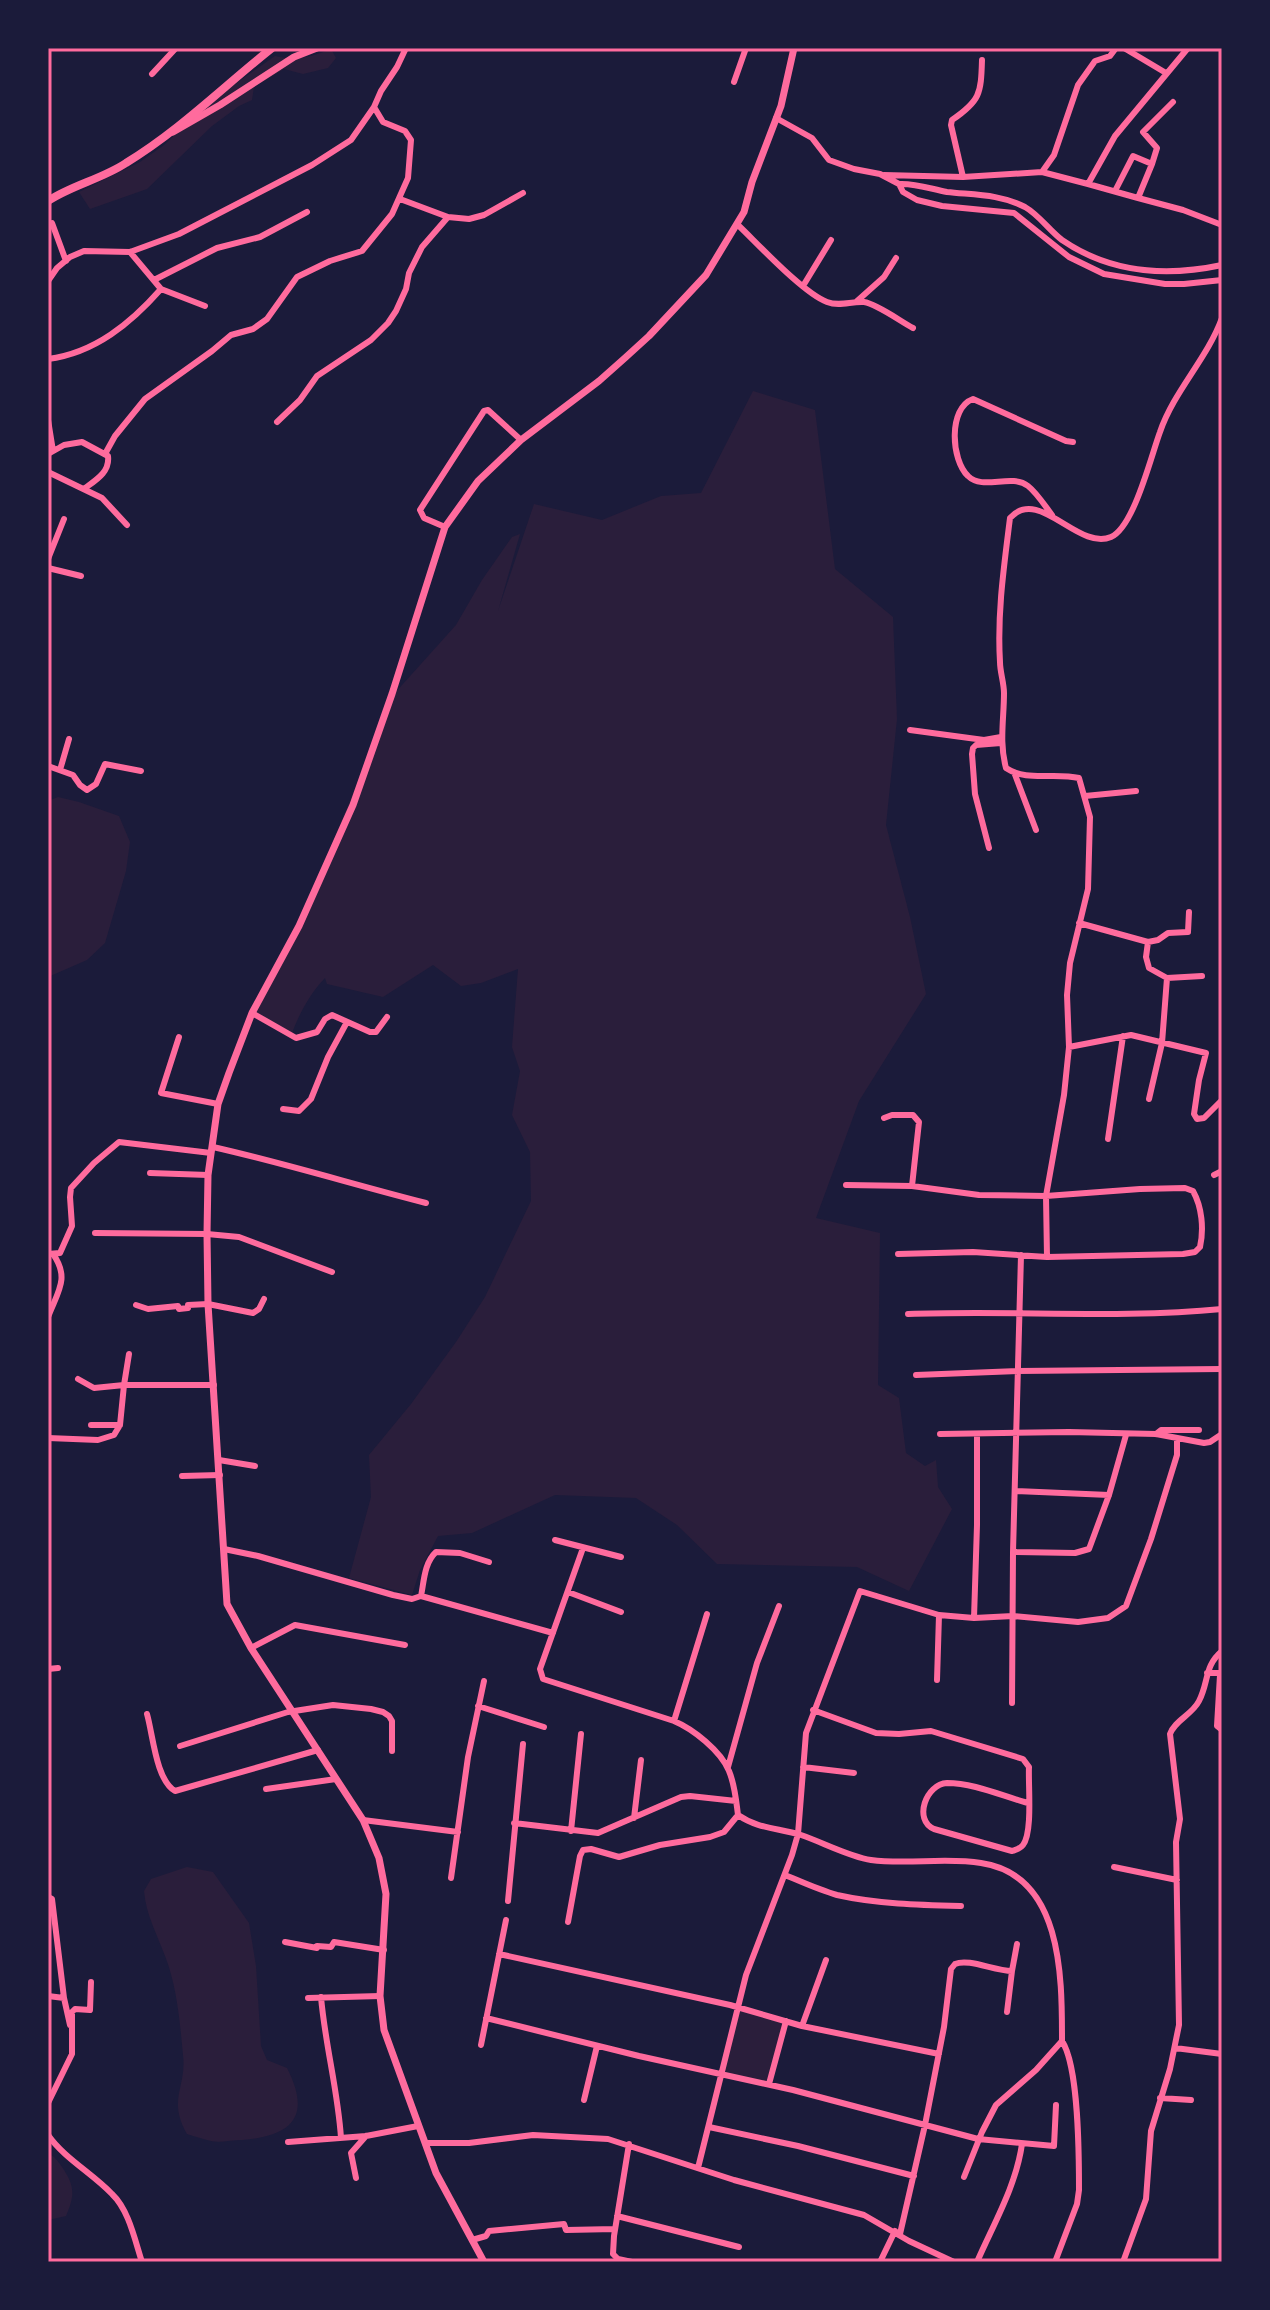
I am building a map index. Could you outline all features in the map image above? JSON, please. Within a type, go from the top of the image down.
[{"type":"main road","points":[[48,201],[125,164],[168,134],[272,48]]},
{"type":"street","points":[[152,74],[176,48]]},
{"type":"street","points":[[168,134],[184,128],[294,57],[317,48]]},
{"type":"street","points":[[48,281],[57,268],[84,251],[130,252],[179,234],[312,165],[351,140],[374,107],[406,48]]},
{"type":"street","points":[[734,82],[746,48]]},
{"type":"street","points":[[484,2262],[440,2182],[384,2030],[380,1996],[385,1884],[379,1858],[363,1820],[251,1648],[227,1604],[208,1304],[208,1175],[218,1104],[252,1013],[299,926],[353,805],[445,527],[473,486],[512,448],[599,381],[649,336],[706,275],[738,225],[786,88],[794,48]]},
{"type":"street","points":[[1042,172],[1054,155],[1078,85],[1095,61],[1110,56],[1116,48]]},
{"type":"street","points":[[1124,48],[1166,73]]},
{"type":"street","points":[[1088,184],[1115,136],[1188,48]]},
{"type":"street","points":[[963,177],[951,125],[952,120],[975,101],[980,88],[982,60]]},
{"type":"street","points":[[1138,198],[1157,148],[1143,132],[1173,102]]},
{"type":"street","points":[[105,454],[115,436],[145,399],[231,335],[253,329],[267,319],[297,277],[330,261],[362,251],[392,214],[408,178],[410,136],[383,122],[374,107]]},
{"type":"street","points":[[776,118],[812,138],[829,160],[854,169],[880,174],[963,177],[1042,172],[1183,210],[1222,225]]},
{"type":"street","points":[[1115,191],[1133,156],[1152,164]]},
{"type":"street","points":[[880,174],[899,184],[910,197],[927,204],[1014,213],[1069,257],[1104,274],[1165,284],[1222,280]]},
{"type":"street","points":[[899,184],[987,195],[1014,202],[1030,210],[1069,244],[1117,266],[1156,272],[1196,271],[1222,265]]},
{"type":"street","points":[[400,199],[448,217],[469,219],[484,215],[523,193]]},
{"type":"street","points":[[154,280],[217,248],[260,237],[307,212]]},
{"type":"street","points":[[277,422],[300,400],[317,376],[371,340],[388,323],[406,289],[409,273],[422,247],[448,217]]},
{"type":"street","points":[[52,223],[66,261]]},
{"type":"street","points":[[738,225],[817,297],[837,305],[869,303],[913,328]]},
{"type":"street","points":[[803,286],[831,240]]},
{"type":"street","points":[[130,252],[161,289],[205,306]]},
{"type":"street","points":[[856,302],[884,277],[896,258]]},
{"type":"street","points":[[48,359],[83,349],[111,335],[142,311],[161,289]]},
{"type":"street","points":[[1047,1257],[1046,1196],[1069,1047],[1068,978],[1088,889],[1090,817],[1079,778],[1035,775],[1006,768],[1001,740],[1004,692],[999,662],[999,609],[1010,518],[1016,511],[1027,508],[1055,518],[1070,528],[1102,538],[1112,537],[1120,531],[1135,505],[1168,411],[1222,318]]},
{"type":"street","points":[[1055,518],[1027,485],[1014,481],[982,482],[966,474],[954,441],[958,415],[966,402],[973,399],[1073,442]]},
{"type":"street","points":[[445,527],[424,518],[420,510],[484,411],[488,410],[521,440]]},
{"type":"street","points":[[48,420],[50,452],[64,445],[82,442],[108,456],[109,464],[105,472],[85,488]]},
{"type":"street","points":[[48,472],[102,498],[127,525]]},
{"type":"street","points":[[48,559],[64,519]]},
{"type":"street","points":[[48,568],[81,576]]},
{"type":"street","points":[[910,730],[1001,740]]},
{"type":"street","points":[[60,770],[69,739]]},
{"type":"street","points":[[989,848],[975,794],[972,754],[976,745],[1001,740]]},
{"type":"street","points":[[48,766],[73,775],[87,790],[96,784],[105,764],[141,771]]},
{"type":"street","points":[[1014,772],[1036,830]]},
{"type":"street","points":[[1085,796],[1136,791]]},
{"type":"street","points":[[1079,923],[1148,942],[1168,933],[1188,932],[1189,912]]},
{"type":"street","points":[[1148,942],[1146,957],[1149,968],[1167,978],[1202,976]]},
{"type":"street","points":[[1149,1099],[1162,1043],[1167,978]]},
{"type":"street","points":[[252,1013],[296,1038],[316,1033],[332,1015],[374,1032],[387,1017]]},
{"type":"street","points":[[283,1109],[299,1111],[311,1099],[347,1022]]},
{"type":"street","points":[[1069,1047],[1123,1036],[1140,1036],[1207,1054],[1199,1080],[1194,1114],[1197,1119],[1204,1118],[1222,1100]]},
{"type":"street","points":[[1108,1139],[1123,1036]]},
{"type":"street","points":[[179,1037],[161,1093],[218,1104]]},
{"type":"street","points":[[884,1118],[913,1115],[919,1122],[912,1186]]},
{"type":"street","points":[[50,1254],[58,1254],[65,1246],[72,1226],[71,1188],[119,1142],[212,1150],[292,1165],[426,1203]]},
{"type":"street","points":[[1214,1175],[1222,1171]]},
{"type":"street","points":[[150,1173],[208,1175]]},
{"type":"street","points":[[846,1185],[912,1186],[979,1195],[1046,1196],[1140,1189],[1190,1189],[1197,1199],[1202,1235],[1200,1247],[1195,1252],[1183,1254],[1047,1257],[973,1252],[898,1254]]},
{"type":"street","points":[[95,1233],[239,1237],[332,1272]]},
{"type":"street","points":[[48,1317],[63,1276],[61,1266],[50,1254]]},
{"type":"street","points":[[1012,1703],[1021,1255]]},
{"type":"street","points":[[136,1305],[148,1309],[178,1306],[179,1309],[188,1308],[188,1305],[208,1304],[253,1313],[264,1299]]},
{"type":"street","points":[[908,1314],[1131,1314],[1222,1309]]},
{"type":"street","points":[[48,1438],[98,1440],[114,1435],[120,1425],[129,1354]]},
{"type":"street","points":[[916,1375],[1222,1369]]},
{"type":"street","points":[[78,1379],[94,1388],[214,1385]]},
{"type":"street","points":[[91,1425],[120,1425]]},
{"type":"street","points":[[1156,1434],[1161,1430],[1199,1430]]},
{"type":"street","points":[[940,1434],[1156,1434],[1204,1443],[1222,1434]]},
{"type":"street","points":[[974,1618],[977,1435]]},
{"type":"street","points":[[1013,1552],[1075,1553],[1089,1549],[1126,1435]]},
{"type":"street","points":[[698,2168],[737,2007],[798,1834],[806,1733],[860,1591],[939,1615],[974,1618],[1013,1616],[1078,1622],[1103,1620],[1114,1615],[1126,1606],[1162,1506],[1177,1455],[1177,1438]]},
{"type":"street","points":[[219,1460],[255,1466]]},
{"type":"street","points":[[182,1476],[220,1475]]},
{"type":"street","points":[[1016,1491],[1109,1495]]},
{"type":"street","points":[[555,1540],[621,1557]]},
{"type":"street","points":[[568,1922],[583,1850],[591,1849],[619,1857],[660,1845],[710,1837],[724,1832],[738,1815],[728,1767],[694,1731],[674,1721],[543,1679],[540,1669],[583,1548]]},
{"type":"street","points":[[224,1549],[393,1595],[412,1599],[421,1596],[553,1633]]},
{"type":"street","points":[[421,1596],[427,1566],[436,1552],[460,1553],[489,1562]]},
{"type":"street","points":[[568,1592],[621,1612]]},
{"type":"street","points":[[728,1767],[757,1663],[779,1606]]},
{"type":"street","points":[[674,1721],[707,1614]]},
{"type":"street","points":[[937,1680],[939,1615]]},
{"type":"street","points":[[251,1648],[295,1625],[405,1645]]},
{"type":"street","points":[[1123,2262],[1146,2199],[1151,2131],[1175,2048],[1180,2017],[1176,1842],[1180,1819],[1170,1734],[1172,1728],[1198,1703],[1211,1661],[1222,1651]]},
{"type":"street","points":[[48,1669],[58,1668]]},
{"type":"street","points":[[1207,1673],[1219,1673],[1221,1680],[1217,1726],[1222,1730]]},
{"type":"street","points":[[451,1878],[468,1757],[484,1681]]},
{"type":"street","points":[[180,1746],[293,1711],[333,1705],[383,1712],[392,1721],[392,1751]]},
{"type":"street","points":[[478,1706],[544,1727]]},
{"type":"street","points":[[813,1710],[876,1733],[931,1731],[1023,1759],[1029,1767],[1028,1803],[1027,1837],[1023,1846],[1012,1851],[928,1827],[923,1817],[924,1807],[930,1791],[940,1784],[973,1786],[1028,1803]]},
{"type":"street","points":[[147,1714],[159,1767],[175,1791],[318,1750]]},
{"type":"street","points":[[571,1831],[581,1734]]},
{"type":"street","points":[[508,1901],[523,1744]]},
{"type":"street","points":[[634,1818],[641,1760]]},
{"type":"street","points":[[803,1767],[854,1773]]},
{"type":"street","points":[[266,1789],[336,1779]]},
{"type":"street","points":[[514,1823],[598,1833],[681,1797],[736,1801]]},
{"type":"street","points":[[738,1815],[761,1827],[798,1834],[869,1860],[980,1863],[1000,1867],[1022,1879],[1043,1907],[1056,1943],[1061,1975],[1062,2041],[1068,2049],[1073,2070],[1079,2190],[1077,2204],[1055,2262]]},
{"type":"street","points":[[363,1820],[458,1832]]},
{"type":"street","points":[[1114,1867],[1177,1880]]},
{"type":"street","points":[[785,1875],[846,1897],[961,1906]]},
{"type":"street","points":[[48,1897],[52,1899],[64,1998],[73,2041]]},
{"type":"street","points":[[481,2045],[506,1920]]},
{"type":"street","points":[[285,1942],[317,1948],[331,1947],[334,1942],[384,1950]]},
{"type":"street","points":[[1007,2012],[1017,1944]]},
{"type":"street","points":[[499,1954],[737,2007],[802,2026],[939,2054]]},
{"type":"street","points":[[802,2026],[826,1960]]},
{"type":"street","points":[[880,2262],[897,2233],[914,2176],[939,2054],[951,1969],[964,1961],[1012,1971]]},
{"type":"street","points":[[48,2103],[72,2054],[72,2012],[75,2009],[90,2010],[91,1982]]},
{"type":"street","points":[[48,1996],[64,1998]]},
{"type":"street","points":[[308,1998],[380,1996]]},
{"type":"street","points":[[321,1997],[341,2138]]},
{"type":"street","points":[[486,2018],[769,2084],[978,2139],[1054,2146],[1056,2105]]},
{"type":"street","points":[[769,2084],[786,2021]]},
{"type":"street","points":[[964,2177],[978,2139],[999,2101],[1036,2070],[1062,2041]]},
{"type":"street","points":[[584,2100],[597,2046]]},
{"type":"street","points":[[1175,2048],[1222,2054]]},
{"type":"street","points":[[1160,2098],[1191,2100]]},
{"type":"street","points":[[288,2142],[366,2136],[418,2126]]},
{"type":"street","points":[[709,2127],[914,2176]]},
{"type":"street","points":[[48,2135],[79,2167],[114,2195],[142,2262]]},
{"type":"street","points":[[425,2143],[485,2142],[533,2135],[608,2139],[734,2180],[864,2215],[954,2262]]},
{"type":"street","points":[[356,2178],[351,2153],[366,2136]]},
{"type":"street","points":[[629,2144],[613,2254],[632,2262]]},
{"type":"street","points":[[977,2262],[1008,2195],[1022,2144]]},
{"type":"street","points":[[617,2216],[739,2247]]},
{"type":"street","points":[[472,2240],[486,2236],[489,2231],[550,2224],[565,2225],[566,2230],[615,2229]]},
{"type":"shaded area","points":[[331,49],[336,58],[328,68],[303,74],[284,69],[254,87],[252,100],[212,126],[147,189],[90,209],[79,192],[140,162],[164,145],[212,100],[275,56],[304,57]]},
{"type":"shaded area","points":[[753,391],[815,410],[835,569],[893,617],[897,719],[886,825],[926,994],[859,1101],[816,1218],[880,1233],[878,1385],[899,1398],[906,1453],[925,1466],[936,1460],[938,1487],[952,1509],[909,1591],[857,1567],[717,1564],[677,1525],[636,1498],[555,1495],[472,1533],[438,1536],[420,1570],[412,1595],[349,1578],[371,1497],[369,1455],[411,1404],[485,1297],[531,1201],[530,1152],[512,1115],[520,1071],[512,1047],[518,969],[481,983],[461,986],[433,965],[383,997],[327,984],[325,978],[305,1005],[291,1036],[252,1013],[299,924],[394,694],[456,625],[512,537],[520,534],[498,611],[534,504],[602,520],[661,496],[701,493]]},
{"type":"shaded area","points":[[58,797],[119,816],[130,842],[126,871],[105,943],[87,960],[48,977],[48,801]]},
{"type":"shaded area","points":[[187,1867],[213,1872],[249,1923],[256,1966],[261,2046],[267,2060],[287,2068],[298,2099],[293,2121],[274,2134],[215,2142],[187,2134],[181,2122],[178,2102],[184,2066],[177,2005],[169,1968],[149,1916],[144,1891],[151,1879]]},
{"type":"shaded area","points":[[738,2008],[785,2022],[768,2082],[724,2073]]},
{"type":"shaded area","points":[[48,2153],[62,2167],[72,2191],[66,2216],[48,2220]]}]
